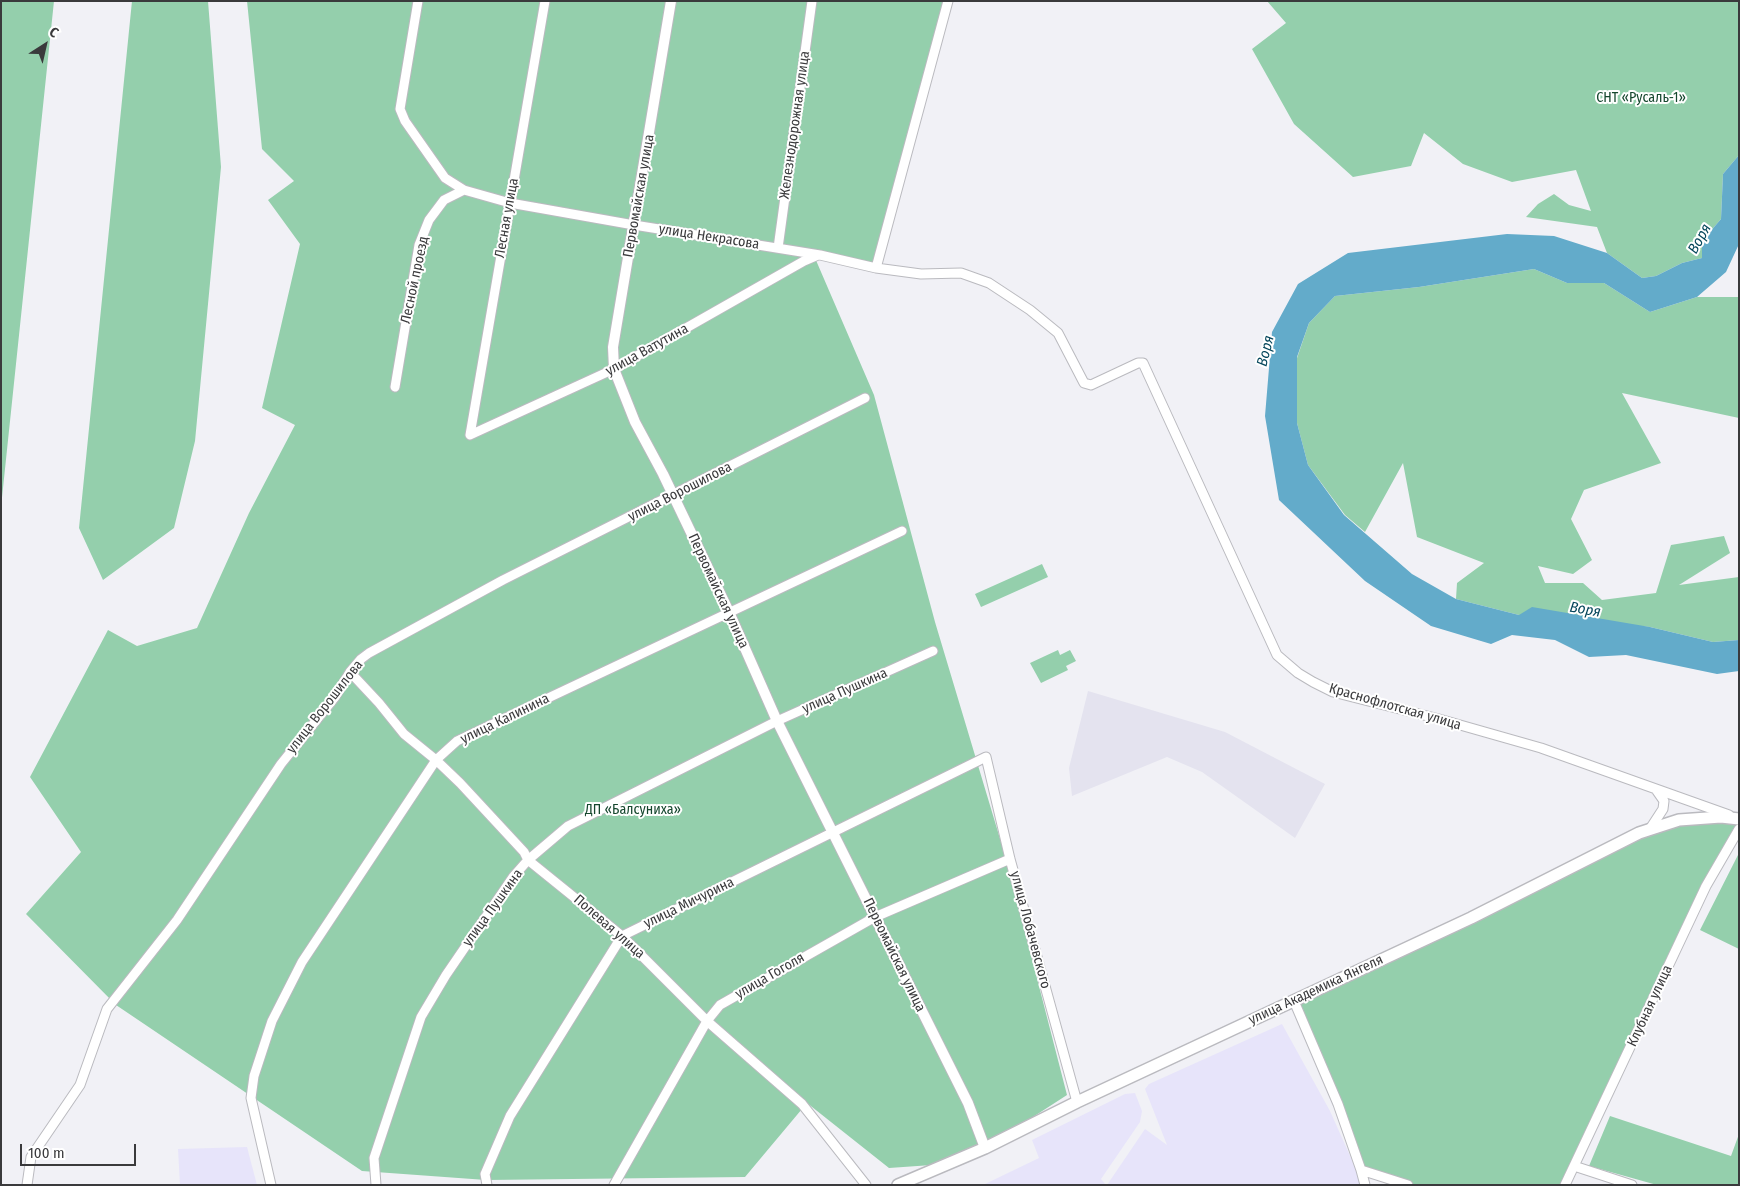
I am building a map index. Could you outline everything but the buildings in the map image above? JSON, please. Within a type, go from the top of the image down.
[{"type":"main road","name":"улица Академика Янгеля","points":[[898,1185],[985,1148],[1077,1102],[1471,918],[1605,849],[1650,829],[1679,820],[1721,817],[1739,819]]},
{"type":"street","name":"улица Некрасова","points":[[418,1],[400,109],[405,121],[445,178],[464,190],[510,203],[634,226],[820,255],[876,268],[921,274],[961,273],[989,283],[1030,310],[1058,333],[1087,385],[1091,385],[1138,363],[1143,363]]},
{"type":"street","name":"Лесная улица","points":[[470,435],[545,1]]},
{"type":"street","name":"Первомайская улица","points":[[671,1],[613,347],[614,369],[635,422],[674,496],[729,612],[777,721],[968,1102],[985,1148]]},
{"type":"street","name":"Железнодорожная улица","points":[[778,248],[812,1]]},
{"type":"street","points":[[876,268],[948,1]]},
{"type":"street","name":"Лесной проезд","points":[[394,387],[419,245],[429,220],[444,200],[464,190]]},
{"type":"street","name":"улица Ватутина","points":[[470,435],[614,369],[804,260],[820,255]]},
{"type":"street","name":"Краснофлотская улица","points":[[1143,363],[1277,654],[1298,673],[1333,692],[1541,748],[1739,819]]},
{"type":"street","name":"улица Ворошилова","points":[[27,1185],[31,1157],[80,1085],[107,1009],[177,920],[281,764],[335,698],[350,672],[361,659],[503,580],[674,496],[865,398]]},
{"type":"street","name":"улица Калинина","points":[[271,1185],[251,1098],[254,1076],[272,1021],[302,962],[436,760],[457,741],[902,531]]},
{"type":"street","name":"улица Пушкина","points":[[376,1185],[374,1158],[421,1017],[446,976],[513,877],[528,860],[568,826],[777,721],[933,651]]},
{"type":"street","name":"Полевая улица","points":[[350,672],[404,734],[436,760],[524,852],[528,860],[622,936],[707,1021],[802,1104],[866,1185]]},
{"type":"street","name":"улица Мичурина","points":[[622,936],[986,757]]},
{"type":"street","name":"улица Лобачевского","points":[[986,757],[1010,859],[1077,1102]]},
{"type":"street","points":[[1650,829],[1663,809],[1664,801],[1661,794],[1655,789]]},
{"type":"street","name":"Клубная улица","points":[[1565,1185],[1706,886],[1739,829]]},
{"type":"street","name":"улица Гоголя","points":[[614,1185],[707,1021],[720,1005],[875,917],[1010,859]]},
{"type":"street","points":[[487,1185],[485,1174],[510,1116],[622,936]]},
{"type":"street","points":[[1294,1001],[1338,1104],[1365,1185]]},
{"type":"street","points":[[1574,1166],[1632,1185]]},
{"type":"street","points":[[1361,1170],[1408,1185]]},
{"type":"shaded area","points":[[1088,691],[1225,732],[1325,784],[1295,838],[1202,772],[1167,757],[1072,796],[1069,768]]},
{"type":"shaded area","points":[[1282,1024],[1330,1111],[1363,1185],[1107,1185],[1145,1129],[1167,1145],[1145,1089],[1149,1084]]},
{"type":"shaded area","points":[[1135,1093],[1142,1111],[1140,1122],[1101,1179],[1106,1185],[983,1185],[1039,1158],[1032,1140],[1125,1094]]},
{"type":"shaded area","points":[[247,1147],[257,1185],[180,1185],[178,1149]]},
{"type":"green space","points":[[1,1],[54,1],[1,507]]},
{"type":"green space","points":[[132,1],[208,1],[221,167],[195,441],[174,528],[103,580],[79,528]]},
{"type":"green space","name":"ДП «Балсуниха»","points":[[247,1],[950,1],[878,265],[815,258],[874,395],[935,622],[1007,862],[1067,1095],[985,1148],[946,1164],[889,1168],[807,1103],[745,1177],[486,1180],[362,1171],[116,1005],[26,914],[81,852],[30,777],[108,630],[137,646],[197,628],[249,513],[295,425],[262,408],[300,244],[268,200],[294,181],[262,149]]},
{"type":"green space","name":"СНТ «Русаль-1»","points":[[1267,1],[1739,1],[1739,155],[1723,174],[1721,219],[1702,241],[1702,258],[1682,263],[1656,276],[1642,278],[1607,253],[1597,227],[1526,217],[1538,204],[1554,194],[1569,205],[1591,211],[1576,170],[1512,182],[1463,164],[1424,133],[1411,166],[1353,177],[1294,124],[1252,49],[1286,23]]},
{"type":"green space","points":[[1534,269],[1567,283],[1604,283],[1650,312],[1697,297],[1739,297],[1739,418],[1622,393],[1661,463],[1584,490],[1571,519],[1592,560],[1573,574],[1538,566],[1545,583],[1583,583],[1602,600],[1656,593],[1671,545],[1724,536],[1730,553],[1679,585],[1739,577],[1739,640],[1713,642],[1650,627],[1519,615],[1456,599],[1457,583],[1484,563],[1417,537],[1403,463],[1365,532],[1345,515],[1308,465],[1297,423],[1297,358],[1309,323],[1335,296],[1419,287]]},
{"type":"green space","points":[[1042,564],[1048,577],[981,607],[975,594]]},
{"type":"green space","points":[[1058,650],[1060,655],[1070,650],[1076,661],[1066,666],[1068,670],[1041,683],[1030,663]]},
{"type":"green space","points":[[1739,819],[1739,829],[1706,886],[1565,1185],[1408,1185],[1361,1170],[1294,1001],[1679,820]]},
{"type":"green space","points":[[1739,853],[1739,949],[1700,930]]},
{"type":"green space","points":[[1610,1116],[1731,1156],[1739,1134],[1739,1185],[1657,1185],[1589,1166]]},
{"type":"water","points":[[1739,155],[1739,244],[1726,272],[1697,297],[1650,312],[1604,283],[1567,283],[1534,269],[1419,287],[1335,296],[1309,323],[1297,357],[1297,423],[1308,465],[1344,515],[1412,574],[1456,599],[1519,615],[1532,607],[1650,627],[1713,642],[1739,640],[1739,671],[1717,674],[1626,655],[1589,657],[1555,640],[1512,635],[1491,644],[1431,626],[1365,581],[1279,500],[1265,416],[1272,332],[1298,284],[1348,253],[1507,234],[1554,236],[1607,253],[1642,278],[1656,276],[1682,263],[1702,258],[1702,241],[1721,219],[1723,174]]},
{"type":"water label","name":"Воря","points":[[1700,239]]},
{"type":"water label","name":"Воря","points":[[1266,351]]},
{"type":"water label","name":"Воря","points":[[1585,610]]}]
